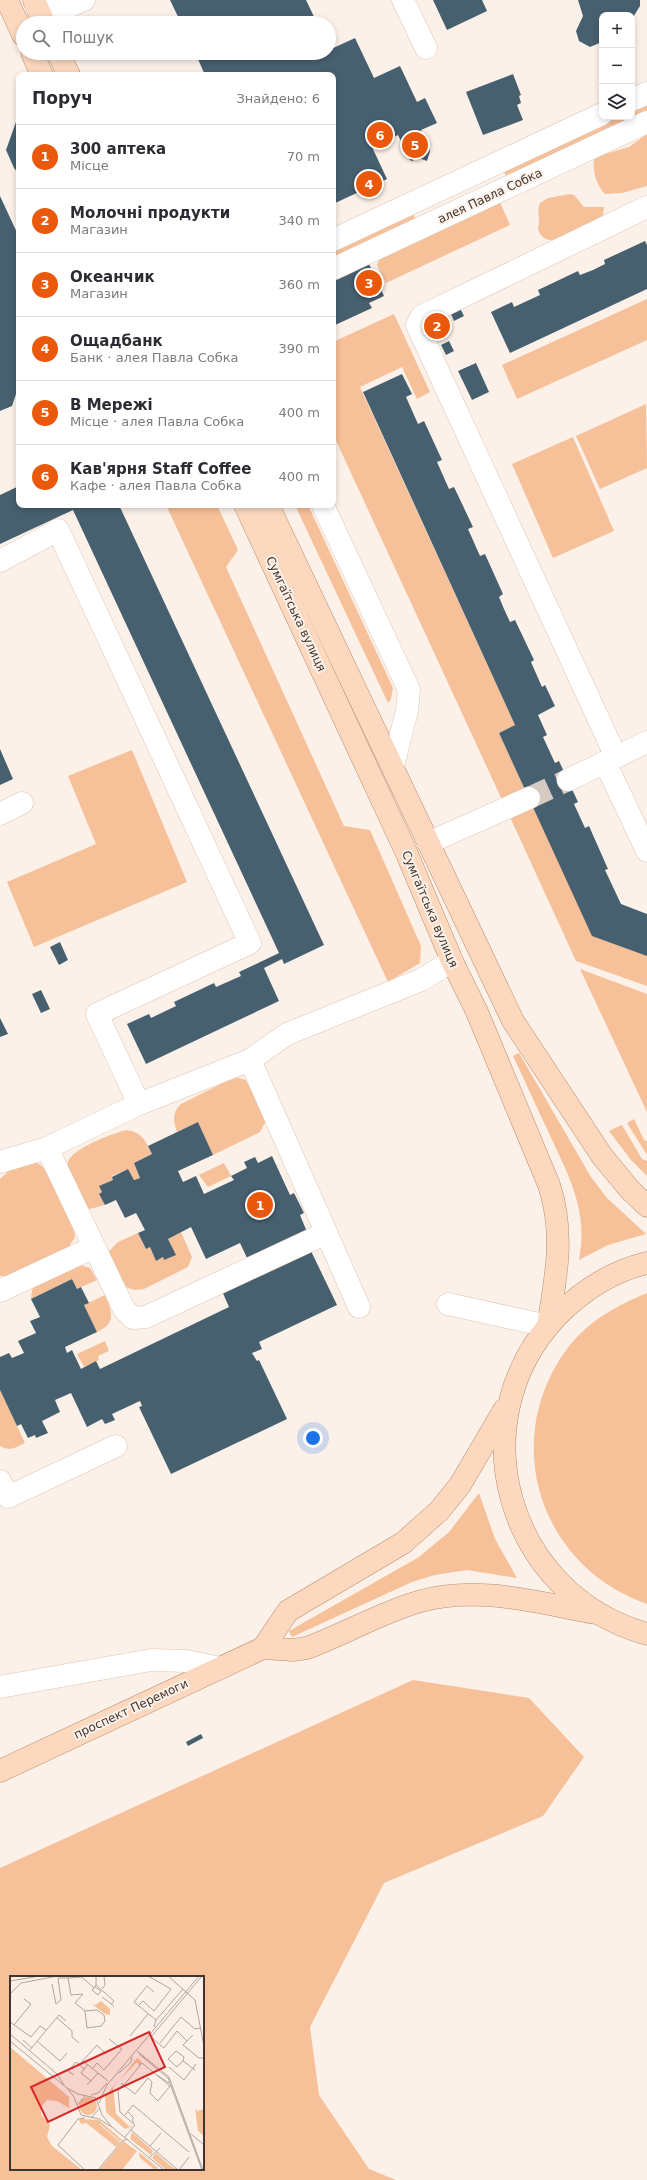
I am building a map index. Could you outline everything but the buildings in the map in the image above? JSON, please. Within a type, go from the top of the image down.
[{"type":"main road","points":[[7,0],[16,20]]},
{"type":"main road","points":[[35,60],[41,72]]},
{"type":"main road","points":[[62,60],[68,72]]},
{"type":"main road","name":"Сумгаїтська вулиця","points":[[246,508],[407,854],[452,961],[477,1012],[549,1185],[556,1205],[559,1227],[558,1256],[548,1326]]},
{"type":"main road","name":"Сумгаїтська вулиця","points":[[269,508],[393,766],[503,1003],[519,1032],[550,1074],[602,1156],[630,1190],[647,1206]]},
{"type":"main road","points":[[263,1648],[288,1611],[403,1542],[439,1511],[460,1485],[510,1398],[520,1372],[532,1348],[548,1326],[567,1306],[589,1289],[613,1275],[647,1263]]},
{"type":"main road","points":[[510,1398],[505,1425],[504,1453],[508,1487],[520,1526],[537,1556],[554,1578],[573,1597],[620,1625],[647,1634]]},
{"type":"main road","points":[[263,1648],[293,1650],[306,1648],[406,1606],[420,1601],[454,1594],[500,1597],[596,1612]]},
{"type":"main road","name":"проспект Перемоги","points":[[0,1771],[263,1648]]},
{"type":"street","points":[[403,0],[426,48]]},
{"type":"street","points":[[38,10],[61,10],[81,1]]},
{"type":"street","points":[[635,99],[647,93]]},
{"type":"street","points":[[336,239],[599,115]]},
{"type":"street","name":"алея Павла Собка","points":[[336,268],[647,122]]},
{"type":"street","points":[[647,207],[422,316],[417,325],[610,760],[647,851]]},
{"type":"street","points":[[324,508],[409,690],[407,711],[393,766]]},
{"type":"street","points":[[0,561],[58,530],[250,943],[97,1014],[139,1104]]},
{"type":"street","points":[[568,780],[647,742]]},
{"type":"street","points":[[428,843],[529,798]]},
{"type":"street","points":[[0,814],[22,803]]},
{"type":"street","points":[[0,1162],[47,1148],[139,1104],[250,1060],[287,1034],[420,980],[452,961]]},
{"type":"street","points":[[250,1060],[359,1307]]},
{"type":"street","points":[[47,1148],[124,1309],[128,1314],[140,1319],[326,1233]]},
{"type":"street","points":[[0,1291],[94,1247]]},
{"type":"street","points":[[448,1304],[548,1326]]},
{"type":"street","points":[[0,1481],[8,1497],[116,1446]]},
{"type":"street","points":[[0,1687],[151,1660],[186,1661],[220,1668]]},
{"type":"shaded area","points":[[647,100],[647,114],[635,120],[635,106]]},
{"type":"shaded area","points":[[605,120],[634,120],[508,180],[502,168]]},
{"type":"shaded area","points":[[647,134],[647,186],[622,193],[605,194],[596,178],[594,159],[601,155],[629,147]]},
{"type":"shaded area","points":[[570,194],[574,195],[584,207],[604,207],[603,215],[570,234],[551,240],[545,238],[541,235],[538,229],[538,209],[540,203],[548,198]]},
{"type":"shaded area","points":[[499,200],[510,225],[386,283],[377,265],[381,255]]},
{"type":"shaded area","points":[[411,210],[417,222],[337,259],[336,249]]},
{"type":"shaded area","points":[[647,299],[647,340],[517,399],[502,365]]},
{"type":"shaded area","points":[[394,314],[430,392],[417,399],[402,367],[360,387],[515,725],[499,733],[526,792],[503,802],[336,440],[336,341]]},
{"type":"shaded area","points":[[646,404],[647,468],[600,489],[576,436]]},
{"type":"shaded area","points":[[573,437],[614,531],[553,558],[512,464]]},
{"type":"shaded area","points":[[167,508],[218,508],[238,550],[226,567],[344,826],[370,830],[421,946],[420,963],[388,982]]},
{"type":"shaded area","points":[[296,508],[309,508],[393,688],[391,699],[388,703]]},
{"type":"shaded area","points":[[132,750],[187,882],[34,947],[7,882],[96,844],[68,776]]},
{"type":"shaded area","points":[[533,807],[647,956],[647,986],[576,961],[510,817]]},
{"type":"shaded area","points":[[580,969],[647,994],[647,1112]]},
{"type":"shaded area","points":[[519,1053],[591,1177],[607,1198],[646,1234],[608,1245],[579,1260],[581,1225],[575,1193],[563,1163],[513,1056]]},
{"type":"shaded area","points":[[235,1077],[246,1080],[266,1121],[260,1132],[213,1155],[198,1122],[177,1132],[174,1117],[178,1107],[181,1104]]},
{"type":"shaded area","points":[[634,1119],[644,1140],[647,1141],[647,1155],[627,1123]]},
{"type":"shaded area","points":[[622,1125],[642,1159],[647,1161],[647,1176],[631,1160],[609,1131]]},
{"type":"shaded area","points":[[126,1130],[140,1135],[148,1145],[152,1154],[134,1163],[140,1178],[134,1180],[128,1169],[112,1176],[113,1180],[100,1186],[102,1192],[99,1194],[105,1205],[90,1209],[86,1207],[67,1167],[69,1160],[76,1152],[89,1144]]},
{"type":"shaded area","points":[[33,1162],[39,1164],[48,1173],[67,1212],[75,1237],[68,1248],[8,1276],[0,1276],[0,1179],[13,1167]]},
{"type":"shaded area","points":[[224,1163],[231,1176],[208,1187],[199,1175]]},
{"type":"shaded area","points":[[181,1232],[192,1257],[188,1267],[144,1289],[134,1290],[121,1283],[109,1258],[109,1251],[118,1242],[138,1233],[146,1249],[150,1247],[156,1261],[163,1257],[164,1260],[175,1255],[168,1239]]},
{"type":"shaded area","points":[[81,1265],[90,1268],[97,1280],[77,1289],[72,1279],[31,1299],[32,1290],[35,1285]]},
{"type":"shaded area","points":[[647,1293],[647,1604],[609,1586],[579,1560],[556,1530],[541,1495],[534,1457],[536,1419],[548,1381],[570,1345],[586,1328],[605,1314]]},
{"type":"shaded area","points":[[105,1295],[111,1312],[110,1321],[108,1325],[97,1332],[84,1305]]},
{"type":"shaded area","points":[[105,1341],[109,1351],[98,1356],[99,1360],[84,1367],[77,1354]]},
{"type":"shaded area","points":[[0,1390],[25,1443],[10,1449],[0,1446]]},
{"type":"shaded area","points":[[479,1493],[495,1539],[517,1578],[467,1570],[435,1575],[412,1582],[292,1637],[289,1631],[419,1557],[449,1532]]},
{"type":"shaded area","points":[[413,1680],[529,1698],[584,1757],[543,1816],[384,1883],[310,2027],[319,2095],[369,2169],[396,2180],[0,2180],[0,1868]]},
{"type":"tunnel","points":[[529,798],[568,780]]},
{"type":"place","name":"Кав'ярня Staff Coffee","points":[[380,135]]},
{"type":"place","name":"В Мережі","points":[[415,145]]},
{"type":"place","name":"Ощадбанк","points":[[369,184]]},
{"type":"place","name":"Океанчик","points":[[369,283]]},
{"type":"place","name":"Молочні продукти","points":[[437,326]]},
{"type":"place","name":"300 аптека","points":[[260,1205]]}]
